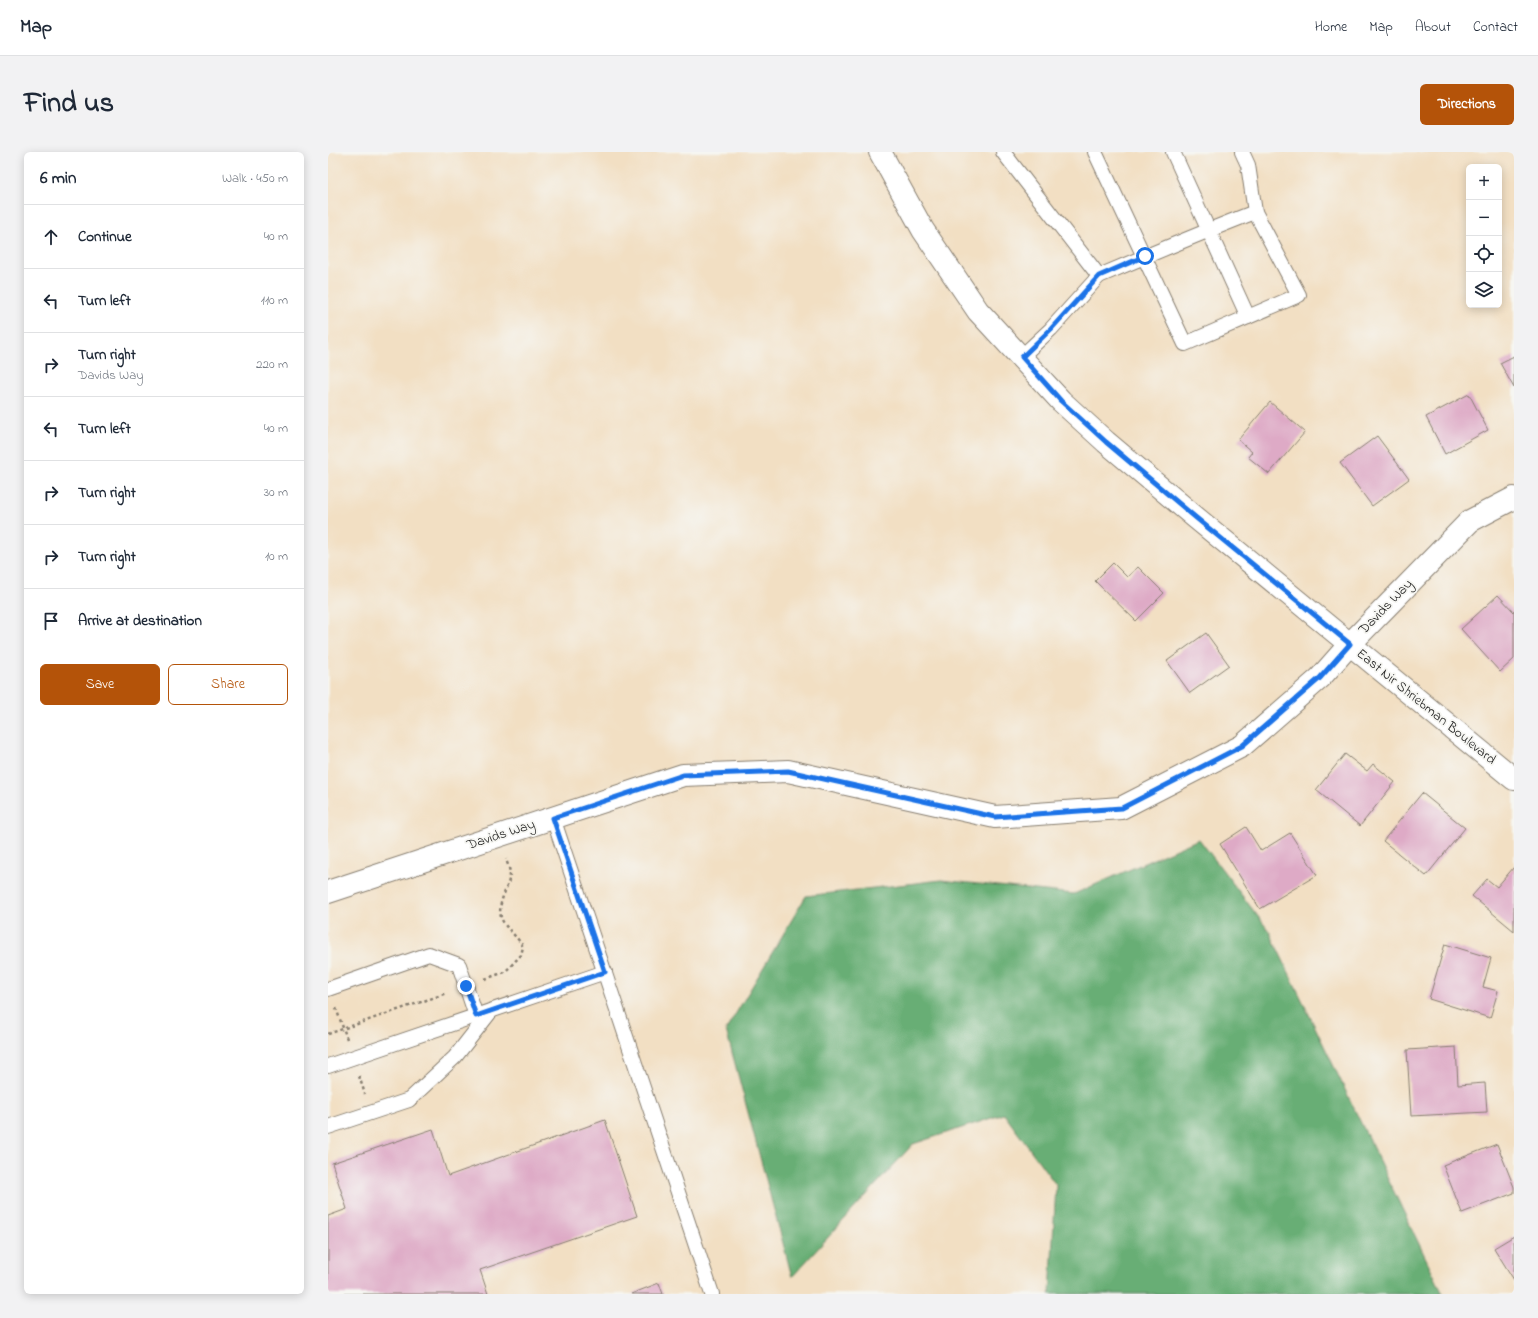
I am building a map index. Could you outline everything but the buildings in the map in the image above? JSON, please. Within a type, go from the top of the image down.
[{"type":"street","name":"East Nir Shriebman Boulevard","points":[[880,152],[923,230],[978,311],[1061,401],[1106,442],[1195,517],[1514,779]]},
{"type":"street","name":"Davids Way","points":[[328,892],[683,775],[788,771],[995,817],[1122,808],[1242,746],[1320,678],[1350,644],[1470,521],[1514,498]]},
{"type":"lane","points":[[1003,152],[1099,276]]},
{"type":"lane","points":[[1095,152],[1145,256],[1184,344],[1299,295],[1255,212],[1248,165],[1242,152]]},
{"type":"lane","points":[[1173,152],[1248,317]]},
{"type":"lane","points":[[1022,357],[1051,329],[1099,276],[1255,212]]},
{"type":"lane","points":[[553,818],[712,1294]]},
{"type":"lane","points":[[328,989],[429,954],[459,965],[476,1016]]},
{"type":"lane","points":[[328,1066],[605,972]]},
{"type":"lane","points":[[328,1127],[409,1100],[455,1057],[491,1011]]},
{"type":"path","points":[[328,1034],[505,972],[521,955],[524,947],[520,940],[506,925],[501,916],[501,901],[510,873],[505,856]]},
{"type":"green space","points":[[1199,839],[1269,931],[1443,1294],[1050,1294],[1056,1185],[1004,1114],[913,1144],[792,1277],[726,1030],[806,896],[941,880],[1074,894]]},
{"type":"route","points":[[466,986],[476,1016],[605,972],[553,818],[683,775],[788,771],[995,817],[1122,808],[1242,746],[1320,678],[1350,644],[1106,442],[1061,401],[1022,357],[1051,329],[1099,276],[1145,256]]}]
